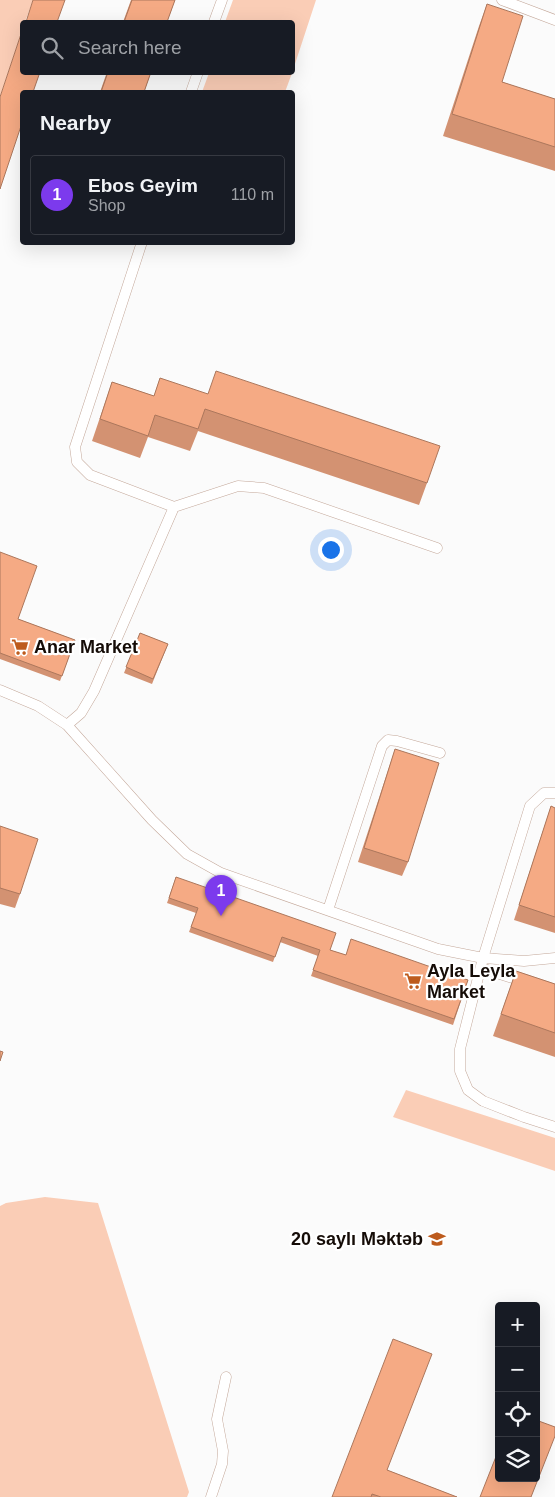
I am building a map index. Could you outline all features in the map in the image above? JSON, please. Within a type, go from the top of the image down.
[{"type":"lane","points":[[215,20],[222,0]]},
{"type":"lane","points":[[502,0],[555,20]]},
{"type":"lane","points":[[192,90],[197,75]]},
{"type":"lane","points":[[141,245],[75,447],[77,462],[90,475],[174,507],[238,486],[264,488],[437,548]]},
{"type":"lane","points":[[67,725],[82,712],[94,691],[174,507]]},
{"type":"lane","points":[[0,690],[38,706],[67,725],[152,820],[187,854],[221,873],[482,963],[536,986]]},
{"type":"lane","points":[[328,910],[382,746],[388,740],[398,741],[440,753]]},
{"type":"lane","points":[[555,793],[544,793],[530,806],[482,963],[460,1049],[460,1071],[468,1090],[484,1101],[555,1127]]},
{"type":"lane","points":[[482,963],[555,958]]},
{"type":"lane","points":[[211,1497],[222,1464],[223,1451],[217,1419],[226,1377]]},
{"type":"shaded area","points":[[0,0],[33,0],[26,20],[20,20],[20,37],[0,96]]},
{"type":"shaded area","points":[[233,0],[316,0],[295,64],[295,20],[226,20]]},
{"type":"shaded area","points":[[208,75],[291,75],[286,90],[203,90]]},
{"type":"shaded area","points":[[406,1090],[555,1138],[555,1171],[393,1117]]},
{"type":"shaded area","points":[[45,1197],[98,1203],[189,1492],[187,1497],[0,1497],[0,1206],[6,1203]]},
{"type":"building","points":[[33,0],[65,0],[58,20],[27,20]]},
{"type":"building","points":[[132,0],[175,0],[168,20],[125,20]]},
{"type":"building","points":[[487,4],[523,16],[502,82],[555,99],[555,147],[452,114]]},
{"type":"building","points":[[20,37],[20,75],[39,75],[34,90],[20,90],[20,129],[0,189],[0,97]]},
{"type":"building","points":[[107,75],[150,75],[145,90],[102,90]]},
{"type":"building","points":[[216,371],[440,446],[427,483],[205,409],[198,429],[155,415],[148,436],[100,419],[112,382],[154,396],[160,378],[208,394]]},
{"type":"building","points":[[0,552],[37,566],[18,619],[75,640],[62,676],[0,653]]},
{"type":"building","points":[[140,633],[168,644],[153,679],[126,667]]},
{"type":"building","points":[[395,749],[439,763],[408,862],[364,848]]},
{"type":"building","points":[[551,806],[555,808],[555,917],[519,905]]},
{"type":"building","points":[[0,826],[38,839],[20,894],[0,888]]},
{"type":"building","points":[[176,877],[336,933],[330,950],[346,955],[351,939],[468,980],[454,1019],[313,970],[320,950],[282,937],[275,957],[191,927],[198,908],[169,898]]},
{"type":"building","points":[[516,971],[555,984],[555,1033],[501,1014]]},
{"type":"building","points":[[393,1339],[432,1354],[387,1470],[457,1497],[381,1497],[372,1494],[371,1497],[332,1497]]},
{"type":"building","points":[[540,1421],[555,1427],[555,1436],[540,1474]]},
{"type":"building","points":[[495,1459],[495,1482],[537,1482],[531,1497],[480,1497]]},
{"type":"place","name":"Anar Market","points":[[20,647]]},
{"type":"place","name":"Ebos Geyim","points":[[221,916]]},
{"type":"place","name":"Ayla Leyla Market","points":[[413,981]]},
{"type":"place","name":"20 saylı Məktəb","points":[[437,1239]]}]
